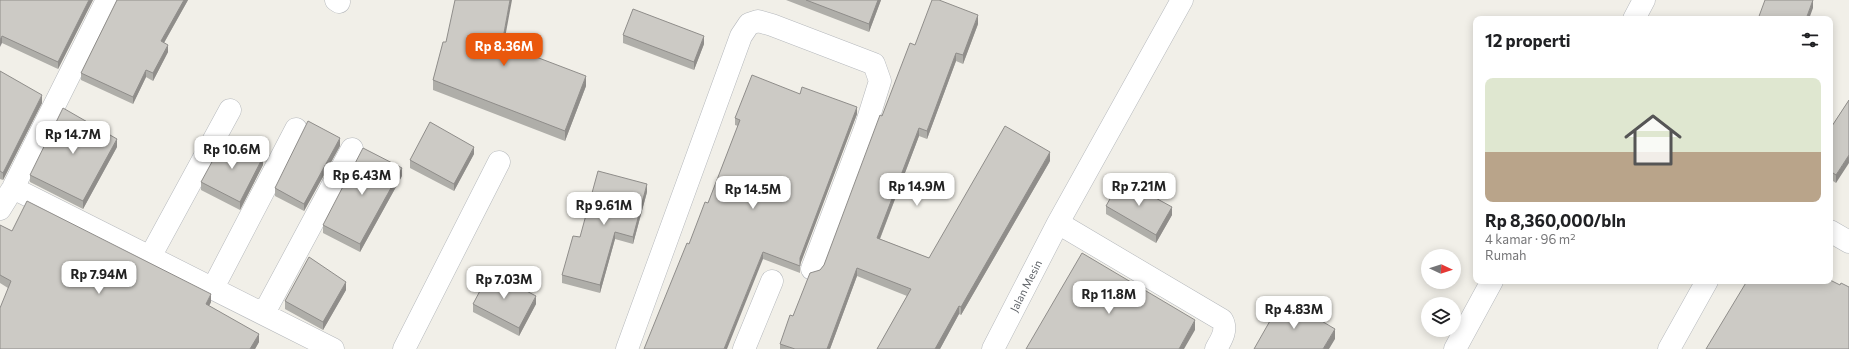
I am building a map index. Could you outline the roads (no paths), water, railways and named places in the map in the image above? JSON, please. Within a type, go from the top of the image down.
[{"type":"street","points":[[0,209],[13,188],[107,0]]},
{"type":"street","name":"Jalan Mesin","points":[[993,349],[1058,223],[1182,0]]},
{"type":"street","points":[[1636,16],[1644,0]]},
{"type":"street","points":[[627,349],[741,36],[749,24],[758,22],[772,25],[874,64],[880,80],[865,129],[812,270]]},
{"type":"street","points":[[150,257],[230,110]]},
{"type":"street","points":[[213,288],[296,129]]},
{"type":"street","points":[[264,313],[352,149]]},
{"type":"street","points":[[404,349],[499,162]]},
{"type":"street","points":[[13,188],[333,349]]},
{"type":"street","points":[[1058,223],[1222,320],[1224,324],[1222,338],[1216,349]]},
{"type":"street","points":[[744,349],[772,281]]},
{"type":"street","points":[[1454,349],[1490,284]]},
{"type":"street","points":[[1669,349],[1705,284]]}]
